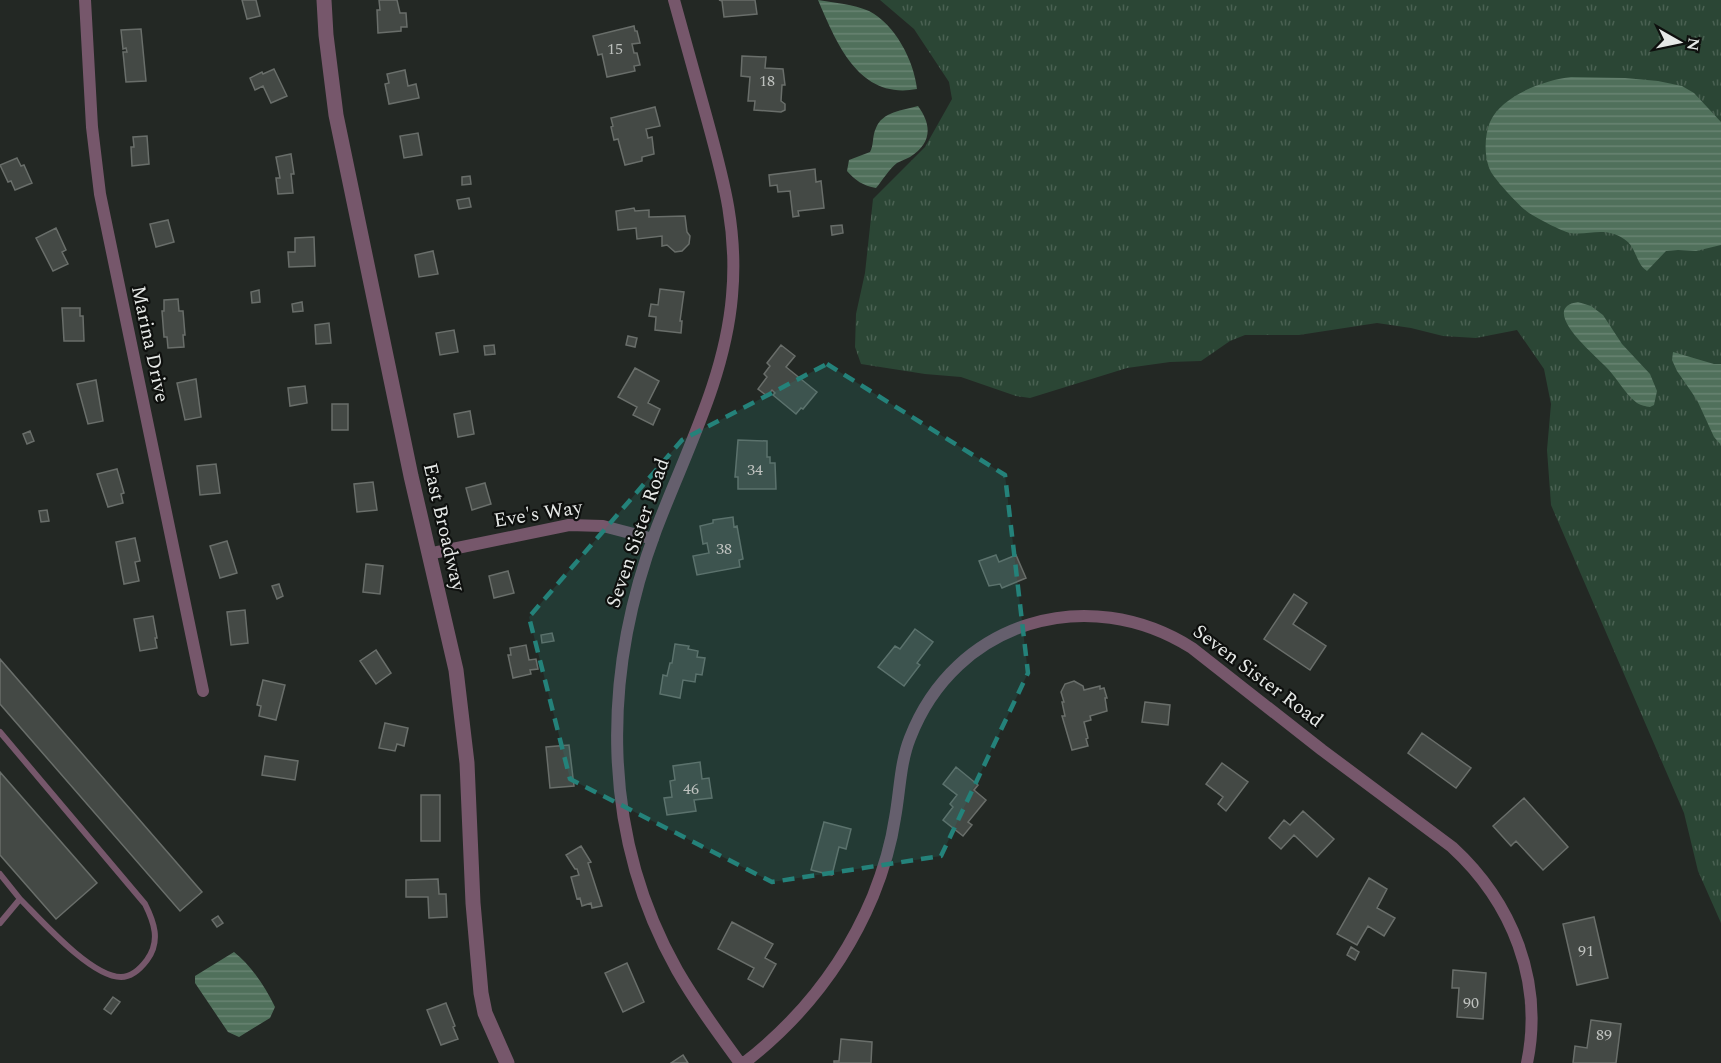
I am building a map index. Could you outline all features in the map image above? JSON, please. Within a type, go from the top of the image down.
[{"type":"street","name":"Marina Drive","points":[[85,0],[92,127],[100,194],[202,692]]},
{"type":"street","name":"East Broadway","points":[[324,0],[336,115],[428,554],[460,693],[467,763],[473,903],[481,993],[485,1013],[507,1063]]},
{"type":"street","name":"Seven Sister Road","points":[[674,0],[728,197],[734,263],[732,296],[721,361],[711,393],[653,539],[631,611],[622,651],[618,692],[616,732],[618,773],[623,814],[640,883],[658,931],[697,1003],[742,1063],[767,1045],[810,1001],[829,976],[860,924],[884,867],[892,837],[905,755],[910,739],[923,710],[936,690],[964,661],[1004,634],[1050,619],[1082,615],[1130,620],[1160,630],[1183,642],[1452,847],[1467,861],[1501,906],[1523,958],[1531,1014],[1527,1063]]},
{"type":"street","name":"Eve's Way","points":[[428,554],[541,530],[580,525],[614,528],[653,539]]},
{"type":"lane","points":[[0,732],[127,880],[144,904],[153,921],[156,933],[149,957],[132,975],[122,977],[112,975],[89,964],[55,935],[20,899],[0,873]]},
{"type":"lane","points":[[0,923],[20,899]]},
{"type":"highlighted area","points":[[827,364],[1005,475],[1028,673],[941,856],[772,882],[570,779],[529,617],[682,440]]},
{"type":"green space","points":[[880,0],[1721,0],[1721,923],[1698,871],[1684,813],[1551,505],[1547,450],[1551,404],[1544,369],[1517,330],[1476,338],[1443,336],[1377,323],[1299,335],[1245,335],[1230,341],[1201,361],[1170,362],[1127,368],[1030,398],[1016,396],[961,377],[861,364],[855,347],[856,314],[865,273],[873,199],[925,147],[952,99],[949,82],[914,29]]},
{"type":"shaded area","points":[[818,0],[869,11],[887,25],[902,44],[912,67],[917,89],[897,90],[880,86],[865,77],[842,50]]},
{"type":"shaded area","points":[[1571,77],[1625,78],[1682,86],[1694,93],[1721,122],[1721,245],[1696,251],[1666,251],[1647,271],[1624,239],[1610,233],[1577,234],[1561,230],[1529,213],[1503,188],[1491,172],[1486,154],[1490,122],[1504,104],[1513,97],[1536,86]]},
{"type":"shaded area","points":[[918,106],[926,120],[928,133],[917,152],[897,163],[876,188],[863,184],[847,171],[849,160],[870,152],[875,131],[883,118],[894,112]]},
{"type":"shaded area","points":[[1578,302],[1591,306],[1603,315],[1622,344],[1650,374],[1657,391],[1654,405],[1650,407],[1637,403],[1573,333],[1566,323],[1564,313],[1567,306]]},
{"type":"shaded area","points":[[1673,352],[1721,364],[1721,445],[1714,437],[1697,400],[1677,371],[1672,360]]},
{"type":"shaded area","points":[[234,952],[258,977],[275,1007],[270,1018],[239,1037],[228,1032],[195,983],[195,976]]},
{"type":"building","points":[[242,0],[256,0],[260,16],[247,19]]},
{"type":"building","points":[[379,0],[397,0],[400,13],[406,13],[407,27],[401,27],[401,31],[378,33]]},
{"type":"building","points":[[719,0],[755,0],[757,14],[724,17],[722,1]]},
{"type":"building","points":[[634,26],[640,43],[632,44],[640,65],[634,66],[635,71],[607,77],[602,54],[598,55],[593,36]]},
{"type":"building","points":[[141,29],[146,81],[126,82],[123,52],[127,52],[126,48],[123,49],[121,30]]},
{"type":"building","points":[[742,56],[766,57],[765,68],[783,69],[785,85],[782,85],[781,101],[785,104],[785,110],[781,112],[754,110],[755,101],[748,101],[750,77],[741,76]]},
{"type":"building","points":[[274,69],[287,96],[271,103],[263,86],[255,90],[250,78]]},
{"type":"building","points":[[405,70],[408,86],[416,84],[419,98],[389,104],[385,84],[389,83],[387,74]]},
{"type":"building","points":[[655,107],[660,126],[646,129],[648,138],[652,137],[654,154],[642,157],[642,161],[625,165],[618,139],[614,140],[611,118]]},
{"type":"building","points":[[418,133],[422,155],[404,158],[400,136]]},
{"type":"building","points":[[147,136],[149,164],[132,166],[133,137]]},
{"type":"building","points":[[291,154],[294,174],[291,174],[293,193],[278,194],[276,178],[280,178],[276,157]]},
{"type":"building","points":[[17,158],[21,166],[24,165],[32,183],[15,190],[11,181],[8,182],[0,165]]},
{"type":"building","points":[[815,169],[816,182],[821,181],[824,208],[798,211],[799,216],[793,217],[790,191],[778,192],[777,185],[770,186],[769,175]]},
{"type":"building","points":[[470,176],[471,184],[462,185],[462,177]]},
{"type":"building","points":[[469,198],[471,207],[459,209],[457,200]]},
{"type":"building","points":[[634,208],[635,211],[649,210],[649,217],[685,216],[687,232],[690,236],[689,244],[682,251],[675,252],[667,245],[662,246],[662,236],[637,239],[636,228],[618,230],[616,211]]},
{"type":"building","points":[[168,220],[174,242],[156,247],[150,224]]},
{"type":"building","points":[[842,225],[843,233],[832,235],[831,226]]},
{"type":"building","points":[[56,228],[66,250],[62,252],[68,264],[53,271],[36,238]]},
{"type":"building","points":[[314,237],[315,266],[289,267],[288,252],[295,252],[295,238]]},
{"type":"building","points":[[433,251],[438,274],[419,277],[415,255]]},
{"type":"building","points":[[660,289],[684,292],[680,321],[682,321],[681,333],[655,330],[656,317],[649,316],[651,304],[658,305]]},
{"type":"building","points":[[259,290],[260,302],[252,303],[251,292]]},
{"type":"building","points":[[178,299],[179,311],[183,311],[184,347],[168,348],[167,337],[164,337],[162,311],[164,311],[164,300]]},
{"type":"building","points":[[302,302],[303,311],[293,312],[292,304]]},
{"type":"building","points":[[62,308],[80,308],[80,316],[83,316],[84,341],[64,341]]},
{"type":"building","points":[[329,323],[331,343],[316,344],[315,325]]},
{"type":"building","points":[[454,330],[458,352],[440,355],[436,333]]},
{"type":"building","points":[[628,336],[637,338],[635,347],[626,345]]},
{"type":"building","points":[[494,345],[495,354],[485,355],[484,346]]},
{"type":"building","points":[[781,345],[795,356],[786,367],[817,392],[796,414],[773,395],[775,393],[772,390],[767,396],[758,389],[767,377],[764,374],[770,366],[767,363]]},
{"type":"building","points":[[635,368],[659,381],[648,403],[660,409],[653,425],[633,415],[637,407],[618,397]]},
{"type":"building","points":[[196,379],[201,417],[185,420],[177,383]]},
{"type":"building","points":[[96,380],[103,421],[88,424],[77,384]]},
{"type":"building","points":[[305,386],[307,403],[290,406],[288,388]]},
{"type":"building","points":[[332,404],[348,404],[348,430],[332,430]]},
{"type":"building","points":[[470,411],[474,434],[458,437],[454,414]]},
{"type":"building","points":[[30,431],[34,441],[27,444],[23,434]]},
{"type":"building","points":[[738,440],[767,441],[767,457],[770,457],[770,463],[775,463],[776,489],[738,489],[738,477],[735,477]]},
{"type":"building","points":[[216,464],[220,493],[200,495],[197,466]]},
{"type":"building","points":[[117,469],[124,493],[121,494],[123,503],[108,507],[97,474]]},
{"type":"building","points":[[373,482],[377,510],[357,512],[354,484]]},
{"type":"building","points":[[485,483],[491,504],[472,510],[466,488]]},
{"type":"building","points":[[47,510],[49,521],[41,522],[39,511]]},
{"type":"building","points":[[733,517],[734,527],[737,526],[743,559],[739,560],[740,567],[697,575],[693,556],[709,553],[707,543],[703,544],[700,526],[713,523],[713,520]]},
{"type":"building","points":[[135,538],[140,561],[135,562],[139,581],[124,584],[116,542]]},
{"type":"building","points":[[227,541],[237,573],[220,578],[210,546]]},
{"type":"building","points":[[996,555],[999,562],[1016,555],[1026,578],[1002,588],[1000,584],[989,586],[979,561]]},
{"type":"building","points":[[366,564],[383,566],[380,594],[363,592]]},
{"type":"building","points":[[508,571],[514,593],[494,598],[489,576]]},
{"type":"building","points":[[279,584],[283,596],[277,599],[272,586]]},
{"type":"building","points":[[1294,594],[1307,603],[1293,624],[1326,646],[1310,670],[1264,639]]},
{"type":"building","points":[[245,610],[248,643],[231,645],[227,612]]},
{"type":"building","points":[[153,616],[157,648],[140,651],[134,619]]},
{"type":"building","points":[[915,629],[933,642],[917,663],[920,665],[904,686],[878,667],[895,646],[900,649]]},
{"type":"building","points":[[552,633],[554,641],[542,643],[541,635]]},
{"type":"building","points":[[675,644],[689,646],[688,649],[698,651],[697,657],[705,658],[702,675],[696,674],[695,682],[683,680],[680,698],[660,694],[663,675],[667,676],[670,663],[672,663]]},
{"type":"building","points":[[526,645],[529,660],[536,659],[538,669],[530,670],[531,674],[513,678],[508,655],[511,655],[510,648]]},
{"type":"building","points":[[376,650],[391,673],[376,684],[360,661]]},
{"type":"building","points":[[0,659],[202,892],[180,911],[0,704]]},
{"type":"building","points":[[263,680],[285,685],[276,720],[259,716],[261,706],[257,705]]},
{"type":"building","points":[[1074,681],[1083,686],[1084,690],[1100,686],[1100,689],[1104,688],[1107,711],[1090,716],[1091,720],[1084,722],[1088,746],[1072,750],[1062,716],[1065,716],[1061,692],[1065,684]]},
{"type":"building","points":[[1145,702],[1170,705],[1168,725],[1142,722]]},
{"type":"building","points":[[385,723],[408,728],[404,746],[397,744],[395,751],[379,748]]},
{"type":"building","points":[[1422,733],[1471,768],[1456,788],[1408,753]]},
{"type":"building","points":[[569,745],[574,786],[550,788],[546,747]]},
{"type":"building","points":[[265,756],[298,761],[295,780],[262,775]]},
{"type":"building","points":[[700,762],[702,779],[709,778],[712,798],[694,800],[696,811],[667,815],[664,798],[672,797],[670,781],[675,780],[673,766]]},
{"type":"building","points":[[1222,763],[1248,782],[1226,811],[1218,804],[1223,797],[1206,784]]},
{"type":"building","points":[[956,767],[978,785],[974,790],[986,800],[968,822],[972,825],[963,836],[943,820],[953,807],[950,804],[957,795],[943,784]]},
{"type":"building","points":[[0,772],[97,883],[56,919],[0,855]]},
{"type":"building","points":[[421,795],[440,795],[440,841],[421,841]]},
{"type":"building","points":[[1524,798],[1568,847],[1543,870],[1516,841],[1511,846],[1493,826]]},
{"type":"building","points":[[1303,811],[1334,839],[1317,857],[1294,835],[1281,849],[1269,838],[1284,820],[1290,825]]},
{"type":"building","points":[[824,822],[851,829],[846,849],[839,847],[832,875],[811,870]]},
{"type":"building","points":[[581,846],[591,862],[588,863],[602,906],[592,908],[591,903],[582,906],[580,898],[577,899],[571,877],[579,875],[566,855]]},
{"type":"building","points":[[1369,878],[1387,889],[1377,908],[1395,918],[1384,936],[1368,926],[1357,945],[1337,934]]},
{"type":"building","points":[[438,879],[439,894],[446,894],[447,917],[429,918],[428,897],[406,897],[406,880]]},
{"type":"building","points":[[218,916],[223,923],[217,927],[212,920]]},
{"type":"building","points":[[1594,917],[1608,978],[1577,985],[1563,924]]},
{"type":"building","points":[[732,922],[773,944],[765,958],[776,964],[763,987],[748,979],[754,968],[718,949]]},
{"type":"building","points":[[1351,947],[1359,952],[1355,960],[1347,955]]},
{"type":"building","points":[[627,963],[644,1002],[623,1012],[605,973]]},
{"type":"building","points":[[1453,970],[1486,973],[1483,1019],[1457,1017],[1459,988],[1452,988]]},
{"type":"building","points":[[113,997],[120,1002],[111,1014],[104,1009]]},
{"type":"building","points":[[446,1003],[458,1039],[441,1045],[427,1010]]},
{"type":"building","points":[[1591,1020],[1621,1024],[1616,1063],[1573,1063],[1575,1046],[1587,1048]]},
{"type":"building","points":[[841,1039],[872,1042],[871,1063],[834,1063],[834,1061],[839,1061]]},
{"type":"building","points":[[683,1055],[688,1063],[671,1063]]}]
